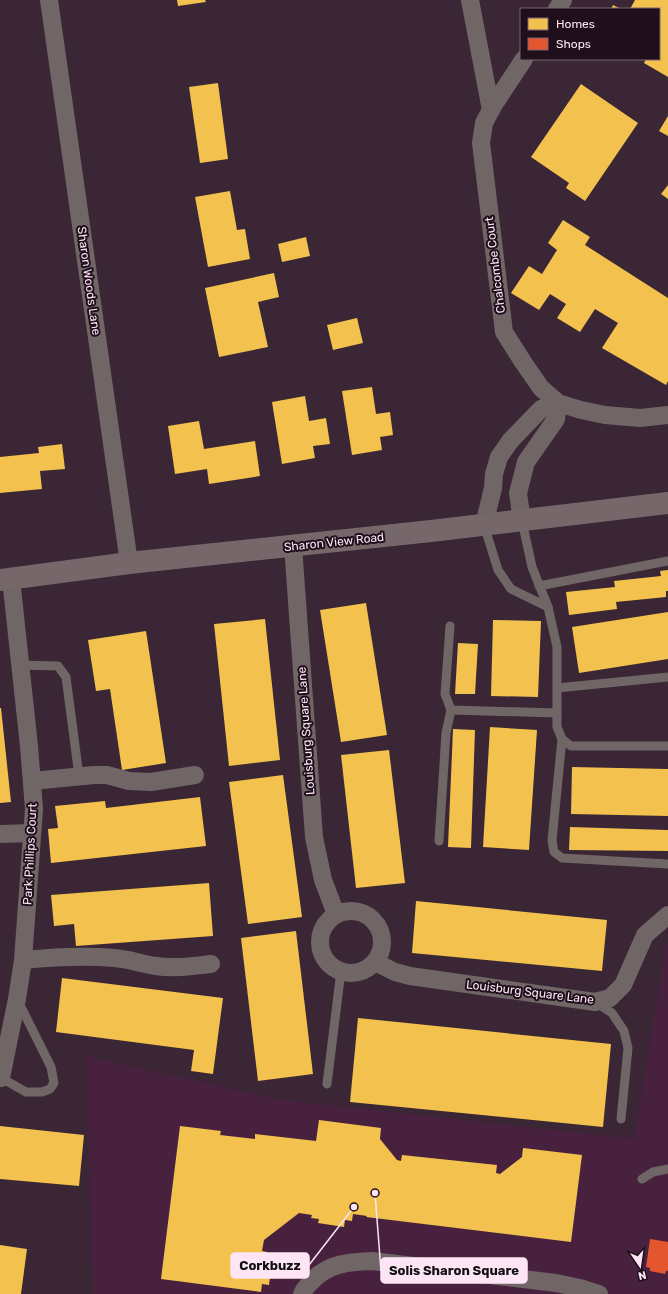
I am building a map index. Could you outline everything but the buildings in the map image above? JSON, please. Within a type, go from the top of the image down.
[{"type":"street","name":"Sharon Woods Lane","points":[[49,0],[129,563]]},
{"type":"street","points":[[470,0],[491,110]]},
{"type":"street","name":"Chalcombe Court","points":[[523,60],[484,123],[481,144],[504,332],[541,388],[558,403],[605,415],[640,418],[668,415]]},
{"type":"street","points":[[484,525],[493,488],[494,474],[499,457],[511,440],[541,409],[558,403],[556,419],[526,462],[518,493],[522,520]]},
{"type":"street","name":"Sharon View Road","points":[[6,580],[129,563],[484,525],[668,503]]},
{"type":"street","name":"Louisburg Square Lane","points":[[293,546],[314,837],[323,880],[336,914]]},
{"type":"street","name":"Park Phillips Court","points":[[0,1078],[17,1000],[23,960],[34,809],[30,746],[20,665],[6,580]]},
{"type":"street","points":[[32,780],[107,775],[129,781],[151,782],[195,775]]},
{"type":"street","points":[[0,834],[32,833]]},
{"type":"street","points":[[348,910],[360,912],[371,918],[378,927],[382,939],[380,951],[375,962],[365,969],[353,973],[341,971],[330,966],[323,956],[319,944],[321,932],[326,921],[336,914],[348,910]]},
{"type":"street","name":"Louisburg Square Lane","points":[[375,962],[395,972],[410,976],[595,1002],[610,998],[623,985],[645,935],[668,915]]},
{"type":"street","points":[[23,960],[73,956],[114,958],[157,966],[180,968],[211,964]]},
{"type":"street","points":[[302,1294],[303,1290],[315,1277],[331,1266],[351,1262],[372,1261],[556,1283],[599,1294]]},
{"type":"lane","points":[[522,520],[532,567],[548,607],[557,647],[557,727],[562,739],[552,840],[554,852],[562,858],[668,864]]},
{"type":"lane","points":[[484,525],[498,570],[510,589],[548,607]]},
{"type":"lane","points":[[540,586],[668,561]]},
{"type":"lane","points":[[440,841],[446,733],[451,710],[445,694],[450,626]]},
{"type":"lane","points":[[20,665],[58,666],[66,677],[80,776]]},
{"type":"lane","points":[[557,688],[668,677]]},
{"type":"lane","points":[[451,710],[557,713]]},
{"type":"lane","points":[[562,739],[571,746],[668,746]]},
{"type":"lane","points":[[327,1084],[341,971]]},
{"type":"lane","points":[[0,1078],[26,1092],[42,1092],[50,1090],[54,1083],[51,1067],[17,1000]]},
{"type":"lane","points":[[595,1002],[612,1013],[624,1031],[628,1048],[622,1119]]},
{"type":"lane","points":[[642,1178],[653,1172],[668,1169]]},
{"type":"shaded area","points":[[666,945],[668,945],[668,1294],[93,1294],[86,1056],[282,1100],[634,1139]]},
{"type":"place","name":"Solis Sharon Square","points":[[375,1193]]},
{"type":"place","name":"Corkbuzz","points":[[354,1207]]}]
